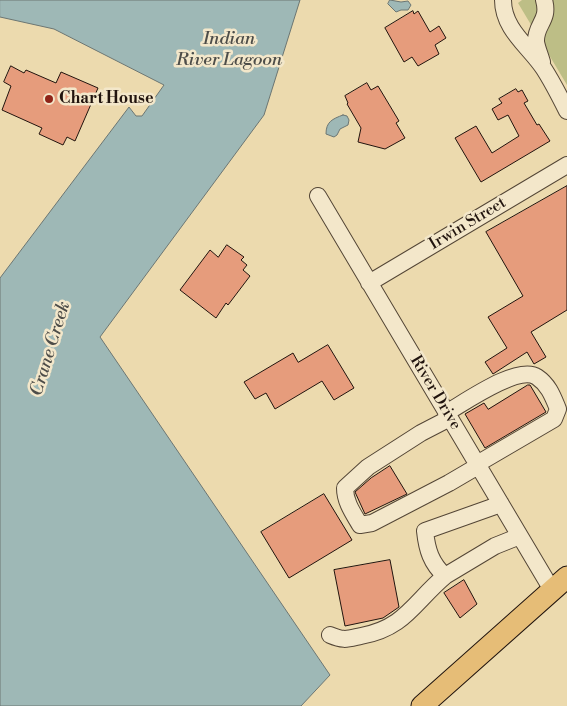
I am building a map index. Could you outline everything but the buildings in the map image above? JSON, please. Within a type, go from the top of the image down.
[{"type":"main road","points":[[422,706],[560,584]]},
{"type":"street","points":[[503,0],[507,19],[514,32],[544,68]]},
{"type":"street","points":[[544,0],[545,19],[539,26],[536,41],[544,68],[567,111]]},
{"type":"street","name":"Irwin Street","points":[[369,283],[567,165]]},
{"type":"street","name":"River Drive","points":[[318,196],[520,536],[560,584]]},
{"type":"street","points":[[524,374],[536,376],[549,388],[558,409],[554,419],[450,483],[372,523],[360,524],[349,506],[345,496],[345,488],[368,467],[448,416],[500,382],[524,374]]},
{"type":"street","points":[[445,576],[436,568],[427,550],[425,531],[501,504]]},
{"type":"street","points":[[330,636],[341,640],[370,635],[392,626],[412,611],[435,584],[445,576],[495,546],[520,536]]},
{"type":"green space","points":[[522,0],[567,0],[567,85],[518,3]]},
{"type":"water","points":[[0,0],[300,0],[264,115],[100,337],[330,675],[301,706],[0,706],[0,278],[129,107],[136,116],[142,116],[164,85],[54,29],[0,17]]},
{"type":"water","points":[[390,0],[408,1],[411,5],[408,10],[396,12],[388,4]]},
{"type":"water","points":[[343,115],[347,116],[349,120],[348,125],[340,129],[334,137],[326,134],[330,121]]},
{"type":"place","name":"Chart House","points":[[49,99]]},
{"type":"water label","name":"Indian River Lagoon","points":[[229,50]]},
{"type":"water label","name":"Crane Creek","points":[[51,349]]}]
